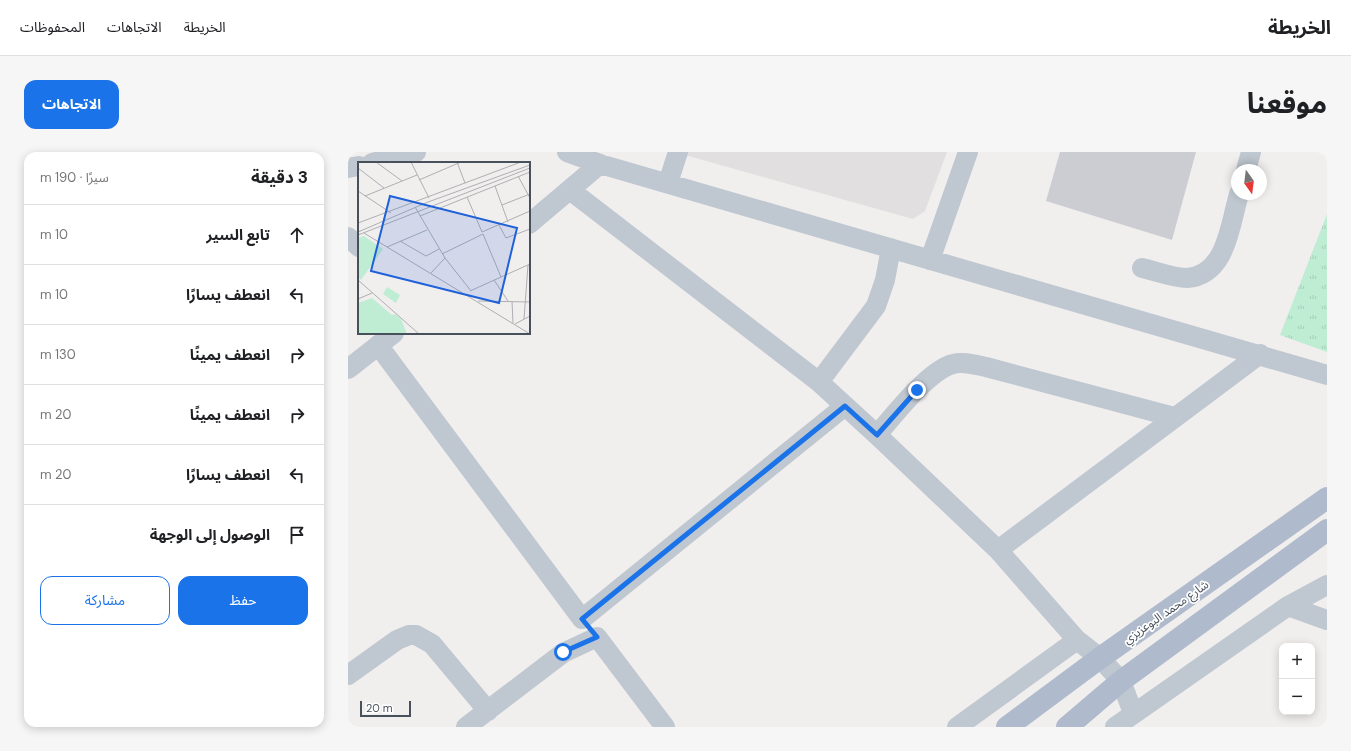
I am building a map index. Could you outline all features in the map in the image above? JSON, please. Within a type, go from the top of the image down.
[{"type":"main road","name":"شارع محمد البوعزيزي","points":[[1007,727],[1100,658],[1327,498]]},
{"type":"main road","points":[[1067,727],[1121,681],[1327,530]]},
{"type":"street","points":[[376,162],[416,152]]},
{"type":"street","points":[[567,152],[600,164],[1327,374]]},
{"type":"street","points":[[668,183],[678,152]]},
{"type":"street","points":[[930,260],[968,152]]},
{"type":"street","points":[[1248,164],[1251,152]]},
{"type":"street","points":[[530,223],[600,164]]},
{"type":"street","points":[[348,168],[358,166]]},
{"type":"street","points":[[570,190],[819,382],[877,435],[998,550],[1077,640],[1100,658],[1121,681],[1133,713]]},
{"type":"street","points":[[1142,268],[1186,278],[1202,275],[1214,266],[1222,255],[1237,200]]},
{"type":"street","points":[[348,237],[358,246]]},
{"type":"street","points":[[819,382],[876,306],[885,280],[890,248]]},
{"type":"street","points":[[348,369],[393,334]]},
{"type":"street","points":[[378,345],[582,619],[666,727]]},
{"type":"street","points":[[998,550],[1260,354]]},
{"type":"street","points":[[877,435],[917,390],[942,368],[958,363],[986,367],[1174,417]]},
{"type":"street","points":[[582,619],[845,406]]},
{"type":"street","points":[[1115,727],[1288,606],[1327,584]]},
{"type":"street","points":[[1288,606],[1327,620]]},
{"type":"street","points":[[348,675],[397,640],[409,635],[416,635],[432,644],[488,711]]},
{"type":"street","points":[[466,727],[563,652],[597,637]]},
{"type":"street","points":[[968,724],[1077,640]]},
{"type":"shaded area","points":[[674,152],[947,152],[925,211],[913,219]]},
{"type":"green space","points":[[1327,214],[1327,352],[1280,335]]},
{"type":"building","points":[[1060,152],[1196,152],[1172,240],[1046,201]]},
{"type":"route","points":[[563,652],[597,637],[582,619],[845,406],[877,435],[917,390]]}]
